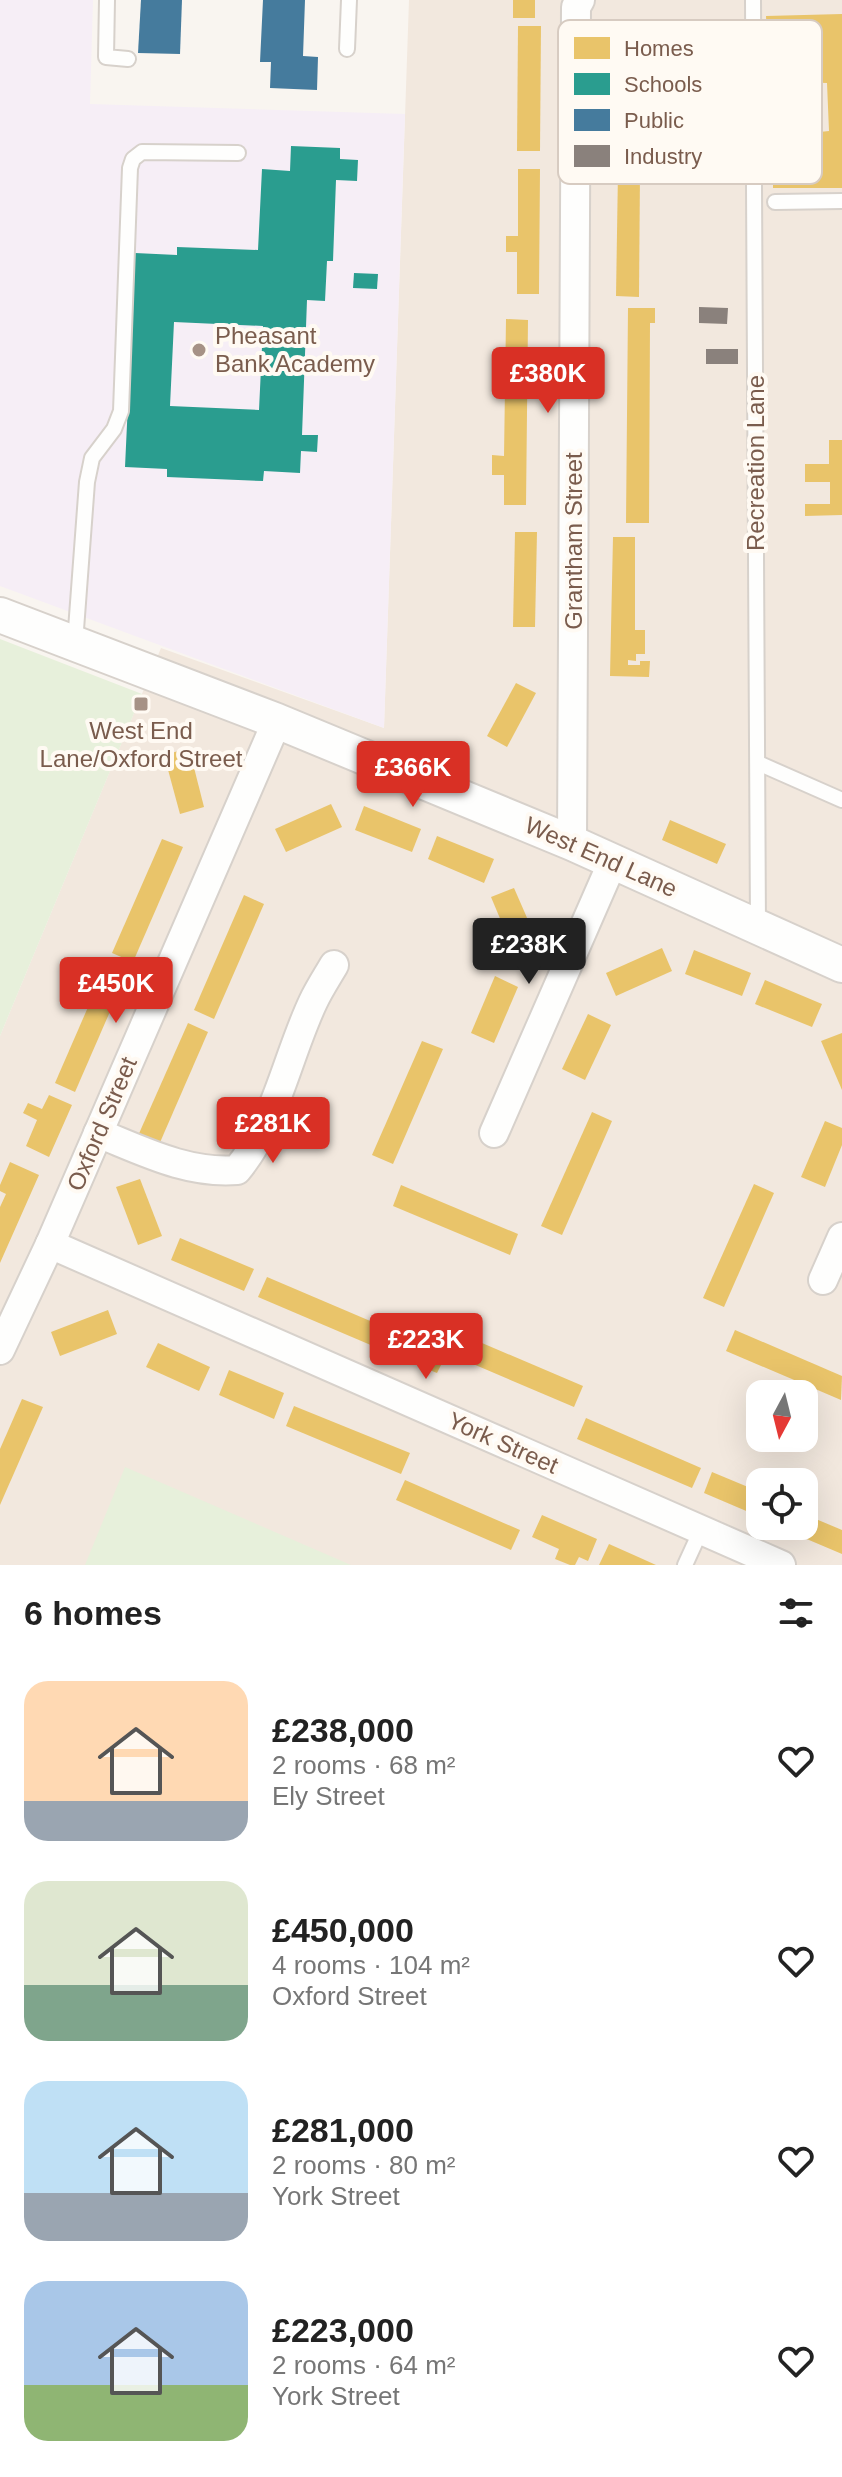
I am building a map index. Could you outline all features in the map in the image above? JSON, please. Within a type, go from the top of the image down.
[{"type":"street","name":"Grantham Street","points":[[576,20],[576,7],[580,0]]},
{"type":"street","name":"Grantham Street","points":[[572,843],[575,184]]},
{"type":"street","name":"West End Lane","points":[[0,615],[277,721],[572,843],[842,965]]},
{"type":"street","name":"Oxford Street","points":[[0,1350],[50,1244],[277,721]]},
{"type":"street","points":[[494,1133],[613,861]]},
{"type":"street","points":[[98,1133],[174,1164],[216,1172],[237,1170],[248,1157],[266,1120],[313,1001],[334,965]]},
{"type":"street","points":[[823,1280],[842,1237]]},
{"type":"street","name":"York Street","points":[[50,1244],[781,1565]]},
{"type":"lane","points":[[107,0],[106,57],[128,59]]},
{"type":"lane","points":[[347,49],[349,0]]},
{"type":"lane","name":"Recreation Lane","points":[[753,0],[753,20]]},
{"type":"lane","points":[[75,643],[87,482],[92,458],[114,429],[121,411],[130,168],[133,159],[142,152],[238,153]]},
{"type":"lane","name":"Recreation Lane","points":[[754,184],[758,927]]},
{"type":"lane","points":[[775,202],[842,201]]},
{"type":"lane","points":[[758,763],[842,800]]},
{"type":"lane","points":[[685,1565],[701,1530]]},
{"type":"shaded area","name":"Pheasant Bank Academy","points":[[0,0],[93,0],[90,104],[405,114],[384,728],[0,586]]},
{"type":"shaded area","points":[[409,0],[842,0],[842,1565],[0,1565],[0,1036],[161,648],[384,728]]},
{"type":"green space","points":[[0,639],[142,694],[0,1036]]},
{"type":"green space","points":[[125,1467],[351,1565],[85,1565]]},
{"type":"building: Homes","points":[[513,0],[535,0],[535,18],[513,18]]},
{"type":"building: Homes","points":[[842,14],[842,188],[773,188],[773,184],[822,184],[822,132],[829,131],[827,83],[822,83],[822,20],[766,20],[766,16]]},
{"type":"building: Homes","points":[[518,26],[541,26],[540,151],[517,151]]},
{"type":"building: Homes","points":[[518,169],[540,169],[539,294],[517,294],[517,252],[506,252],[506,236],[518,236]]},
{"type":"building: Homes","points":[[618,184],[640,184],[639,297],[616,296]]},
{"type":"building: Homes","points":[[628,308],[655,308],[655,323],[650,323],[649,523],[626,523]]},
{"type":"building: Homes","points":[[506,319],[528,320],[526,505],[504,505],[504,475],[492,475],[492,455],[504,456]]},
{"type":"building: Homes","points":[[829,440],[842,440],[842,515],[805,516],[805,504],[830,504],[830,482],[805,482],[805,464],[829,464]]},
{"type":"building: Homes","points":[[515,532],[537,532],[535,627],[513,627]]},
{"type":"building: Homes","points":[[613,537],[635,537],[635,630],[645,630],[645,654],[636,654],[636,661],[628,660],[628,665],[650,661],[649,677],[610,676]]},
{"type":"building: Homes","points":[[516,683],[536,693],[507,747],[487,736]]},
{"type":"building: Homes","points":[[189,748],[204,807],[180,814],[164,755]]},
{"type":"building: Homes","points":[[331,804],[342,827],[286,852],[275,829]]},
{"type":"building: Homes","points":[[364,806],[421,829],[412,852],[355,830]]},
{"type":"building: Homes","points":[[670,820],[726,844],[717,864],[662,840]]},
{"type":"building: Homes","points":[[437,836],[494,859],[484,883],[428,859]]},
{"type":"building: Homes","points":[[162,839],[183,847],[133,962],[112,953]]},
{"type":"building: Homes","points":[[514,888],[538,943],[515,954],[491,897]]},
{"type":"building: Homes","points":[[244,895],[264,904],[214,1019],[194,1010]]},
{"type":"building: Homes","points":[[662,948],[672,971],[616,996],[606,973]]},
{"type":"building: Homes","points":[[694,950],[751,973],[742,996],[685,974]]},
{"type":"building: Homes","points":[[105,968],[125,977],[75,1092],[55,1083]]},
{"type":"building: Homes","points":[[495,976],[518,987],[494,1043],[471,1033]]},
{"type":"building: Homes","points":[[765,980],[822,1004],[812,1027],[755,1004]]},
{"type":"building: Homes","points":[[588,1014],[611,1025],[585,1080],[562,1069]]},
{"type":"building: Homes","points":[[188,1023],[208,1032],[158,1147],[137,1138]]},
{"type":"building: Homes","points":[[842,1033],[842,1090],[821,1041]]},
{"type":"building: Homes","points":[[422,1041],[443,1049],[393,1164],[372,1155]]},
{"type":"building: Homes","points":[[49,1095],[72,1105],[49,1157],[26,1146],[37,1120],[23,1113],[28,1103],[42,1109]]},
{"type":"building: Homes","points":[[592,1112],[612,1121],[562,1235],[541,1226]]},
{"type":"building: Homes","points":[[825,1121],[842,1128],[842,1145],[825,1187],[801,1177]]},
{"type":"building: Homes","points":[[10,1162],[39,1175],[0,1263],[0,1207],[6,1194],[0,1191],[0,1185]]},
{"type":"building: Homes","points":[[140,1179],[162,1236],[138,1245],[116,1187]]},
{"type":"building: Homes","points":[[754,1184],[774,1193],[724,1307],[703,1298]]},
{"type":"building: Homes","points":[[401,1185],[518,1234],[510,1255],[393,1206]]},
{"type":"building: Homes","points":[[180,1238],[254,1269],[244,1291],[171,1260]]},
{"type":"building: Homes","points":[[267,1277],[382,1326],[373,1346],[258,1297]]},
{"type":"building: Homes","points":[[108,1310],[117,1334],[60,1356],[51,1332]]},
{"type":"building: Homes","points":[[391,1330],[447,1353],[437,1373],[382,1351]]},
{"type":"building: Homes","points":[[735,1330],[842,1376],[841,1400],[818,1390],[818,1380],[794,1380],[726,1351]]},
{"type":"building: Homes","points":[[468,1337],[583,1386],[574,1407],[459,1358]]},
{"type":"building: Homes","points":[[158,1343],[210,1367],[199,1391],[146,1367]]},
{"type":"building: Homes","points":[[229,1370],[284,1393],[274,1419],[219,1395]]},
{"type":"building: Homes","points":[[22,1399],[43,1407],[0,1505],[0,1449]]},
{"type":"building: Homes","points":[[294,1406],[410,1453],[401,1474],[286,1426]]},
{"type":"building: Homes","points":[[586,1418],[701,1468],[692,1488],[577,1439]]},
{"type":"building: Homes","points":[[712,1472],[746,1486],[746,1511],[704,1493]]},
{"type":"building: Homes","points":[[405,1480],[520,1530],[511,1550],[396,1500]]},
{"type":"building: Homes","points":[[542,1515],[597,1539],[588,1561],[579,1557],[575,1565],[570,1565],[555,1559],[559,1549],[532,1537]]},
{"type":"building: Homes","points":[[818,1520],[842,1530],[842,1554],[809,1540],[818,1540]]},
{"type":"building: Homes","points":[[609,1544],[636,1556],[656,1565],[599,1565]]},
{"type":"building: Schools","points":[[291,146],[340,148],[340,159],[358,160],[357,181],[336,180],[333,261],[327,261],[325,301],[307,300],[302,435],[318,435],[317,452],[301,451],[300,473],[264,471],[263,481],[167,477],[167,469],[125,467],[135,253],[177,255],[177,247],[258,250],[262,169],[290,171]],"holes":[[[174,322],[263,326],[259,410],[170,406]]]},
{"type":"building: Schools","points":[[354,273],[378,274],[377,289],[353,288]]},
{"type":"building: Public","points":[[141,0],[182,0],[180,54],[138,53]]},
{"type":"building: Public","points":[[263,0],[305,0],[303,56],[318,57],[317,90],[270,88],[271,62],[260,62]]},
{"type":"building: Industry","points":[[699,307],[728,308],[727,324],[699,323]]},
{"type":"building: Industry","points":[[706,349],[738,349],[738,364],[706,364]]},
{"type":"place","name":"Pheasant Bank Academy","points":[[199,350]]},
{"type":"place","name":"West End Lane/Oxford Street","points":[[141,704]]}]
